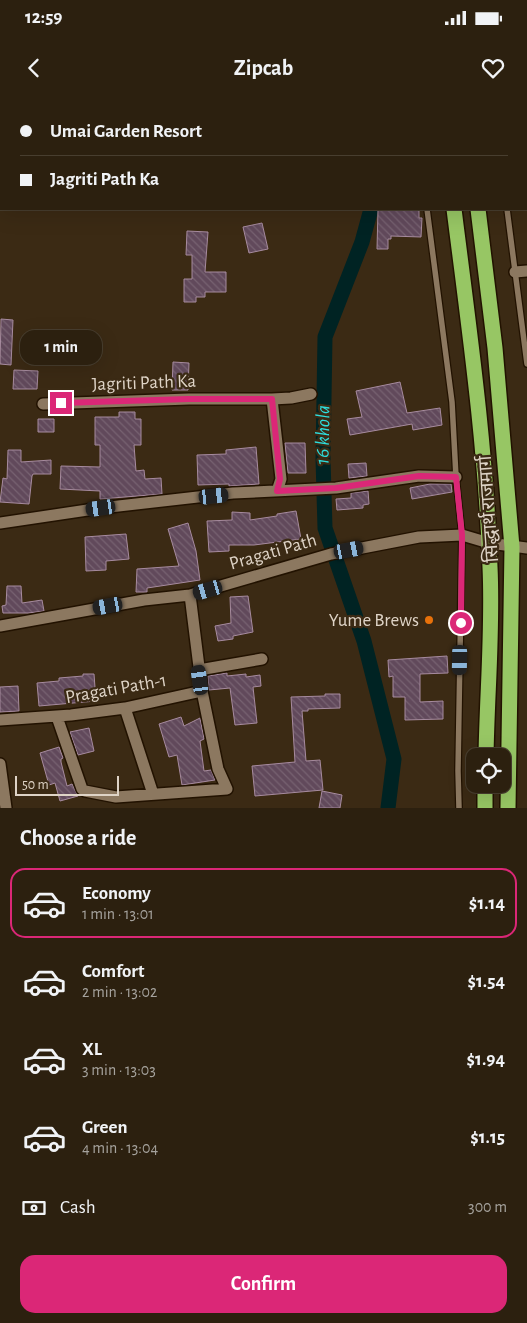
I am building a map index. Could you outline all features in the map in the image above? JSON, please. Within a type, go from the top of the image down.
[{"type":"highway","name":"सिद्धार्थ राजमार्ग","points":[[454,210],[472,349],[489,543],[486,748]]},
{"type":"highway","name":"सिद्धार्थ राजमार्ग","points":[[478,210],[520,547],[508,808]]},
{"type":"highway","points":[[485,793],[485,808]]},
{"type":"street","name":"Jagriti Path Ka","points":[[43,404],[188,399],[272,399],[311,394]]},
{"type":"street","points":[[272,399],[280,479],[277,491]]},
{"type":"street","points":[[0,523],[101,508],[233,493],[336,488],[419,476],[456,477]]},
{"type":"street","name":"Pragati Path","points":[[0,626],[144,600],[190,595],[331,554],[419,537],[462,535],[489,543],[520,547]]},
{"type":"street","points":[[57,717],[82,789],[85,791],[116,797],[227,789],[218,769],[202,691],[190,595]]},
{"type":"street","points":[[199,670],[262,659]]},
{"type":"street","name":"Pragati Path-1","points":[[0,720],[57,717],[125,708],[202,691]]},
{"type":"street","points":[[125,708],[152,794]]},
{"type":"street","points":[[0,764],[6,808]]},
{"type":"lane","points":[[427,210],[452,402],[456,477],[462,535],[459,808]]},
{"type":"lane","points":[[507,210],[521,272],[527,364]]},
{"type":"building","points":[[378,210],[419,210],[419,218],[422,218],[421,237],[391,236],[391,239],[388,239],[388,249],[377,249]]},
{"type":"building","points":[[262,223],[268,249],[249,253],[243,227]]},
{"type":"building","points":[[187,231],[208,232],[205,272],[226,272],[226,292],[205,292],[205,297],[196,297],[196,302],[184,302],[184,279],[192,279],[192,255],[186,255]]},
{"type":"building","points":[[1,319],[13,320],[11,365],[0,364]]},
{"type":"building","points":[[173,362],[189,363],[188,390],[172,390]]},
{"type":"building","points":[[14,370],[38,371],[37,389],[13,389]]},
{"type":"building","points":[[400,382],[407,413],[440,408],[442,425],[413,430],[412,424],[350,435],[347,419],[362,417],[356,391]]},
{"type":"building","points":[[119,412],[135,412],[135,419],[141,419],[141,445],[134,445],[136,471],[144,470],[145,479],[161,478],[162,494],[100,499],[100,491],[60,489],[61,466],[100,467],[100,445],[95,445],[95,417],[119,417]]},
{"type":"building","points":[[38,419],[54,419],[54,432],[38,432]]},
{"type":"building","points":[[285,443],[305,443],[306,473],[288,473]]},
{"type":"building","points":[[256,447],[259,484],[229,486],[229,484],[198,485],[197,455],[226,454],[226,450]]},
{"type":"building","points":[[8,450],[21,450],[21,462],[51,460],[51,474],[33,474],[32,476],[29,504],[0,502],[3,478],[7,479]]},
{"type":"building","points":[[366,463],[367,476],[349,478],[348,464]]},
{"type":"building","points":[[430,484],[451,484],[452,492],[412,499],[410,488]]},
{"type":"building","points":[[368,491],[369,504],[363,505],[363,508],[337,510],[336,499],[351,498],[351,493]]},
{"type":"building","points":[[296,511],[301,539],[254,545],[229,545],[229,551],[209,552],[207,521],[232,520],[232,512],[250,513],[250,520]]},
{"type":"building","points":[[188,523],[196,551],[200,580],[147,588],[147,592],[136,592],[137,569],[179,566],[168,529]]},
{"type":"building","points":[[126,534],[129,559],[106,561],[106,570],[86,571],[85,537]]},
{"type":"building","points":[[7,586],[21,586],[22,603],[42,600],[44,611],[3,613],[2,606],[6,605]]},
{"type":"building","points":[[248,596],[253,632],[233,636],[233,639],[218,641],[215,626],[231,623],[230,597]]},
{"type":"building","points":[[447,656],[448,673],[420,674],[420,702],[443,701],[443,719],[405,720],[405,697],[393,697],[393,676],[389,677],[388,660]]},
{"type":"building","points":[[227,673],[227,676],[246,674],[246,677],[260,675],[261,686],[253,687],[257,723],[235,725],[230,688],[209,690],[208,676]]},
{"type":"building","points":[[83,674],[94,674],[96,701],[39,706],[37,683],[59,681],[59,678],[83,676]]},
{"type":"building","points":[[18,686],[19,711],[0,712],[0,687]]},
{"type":"building","points":[[325,694],[340,694],[340,708],[308,709],[308,711],[302,711],[306,761],[320,760],[323,790],[255,796],[252,766],[295,762],[291,697],[325,696]]},
{"type":"building","points":[[181,717],[184,726],[200,718],[204,739],[200,741],[204,771],[211,770],[215,780],[182,785],[177,755],[169,757],[159,724]]},
{"type":"building","points":[[89,728],[94,751],[78,755],[70,732]]},
{"type":"building","points":[[59,747],[63,758],[61,762],[67,786],[72,784],[78,796],[60,801],[55,783],[49,785],[40,753]]},
{"type":"building","points":[[322,791],[342,795],[340,808],[319,808]]},
{"type":"waterway","name":"16 khola","points":[[371,210],[362,242],[325,337],[323,458],[325,528],[364,641],[394,759],[388,808]]},
{"type":"place","name":"Yume Brews","points":[[429,620]]},
{"type":"route","points":[[61,403],[188,399],[272,399],[280,479],[277,491],[336,488],[419,476],[456,477],[462,535],[461,623]]}]
